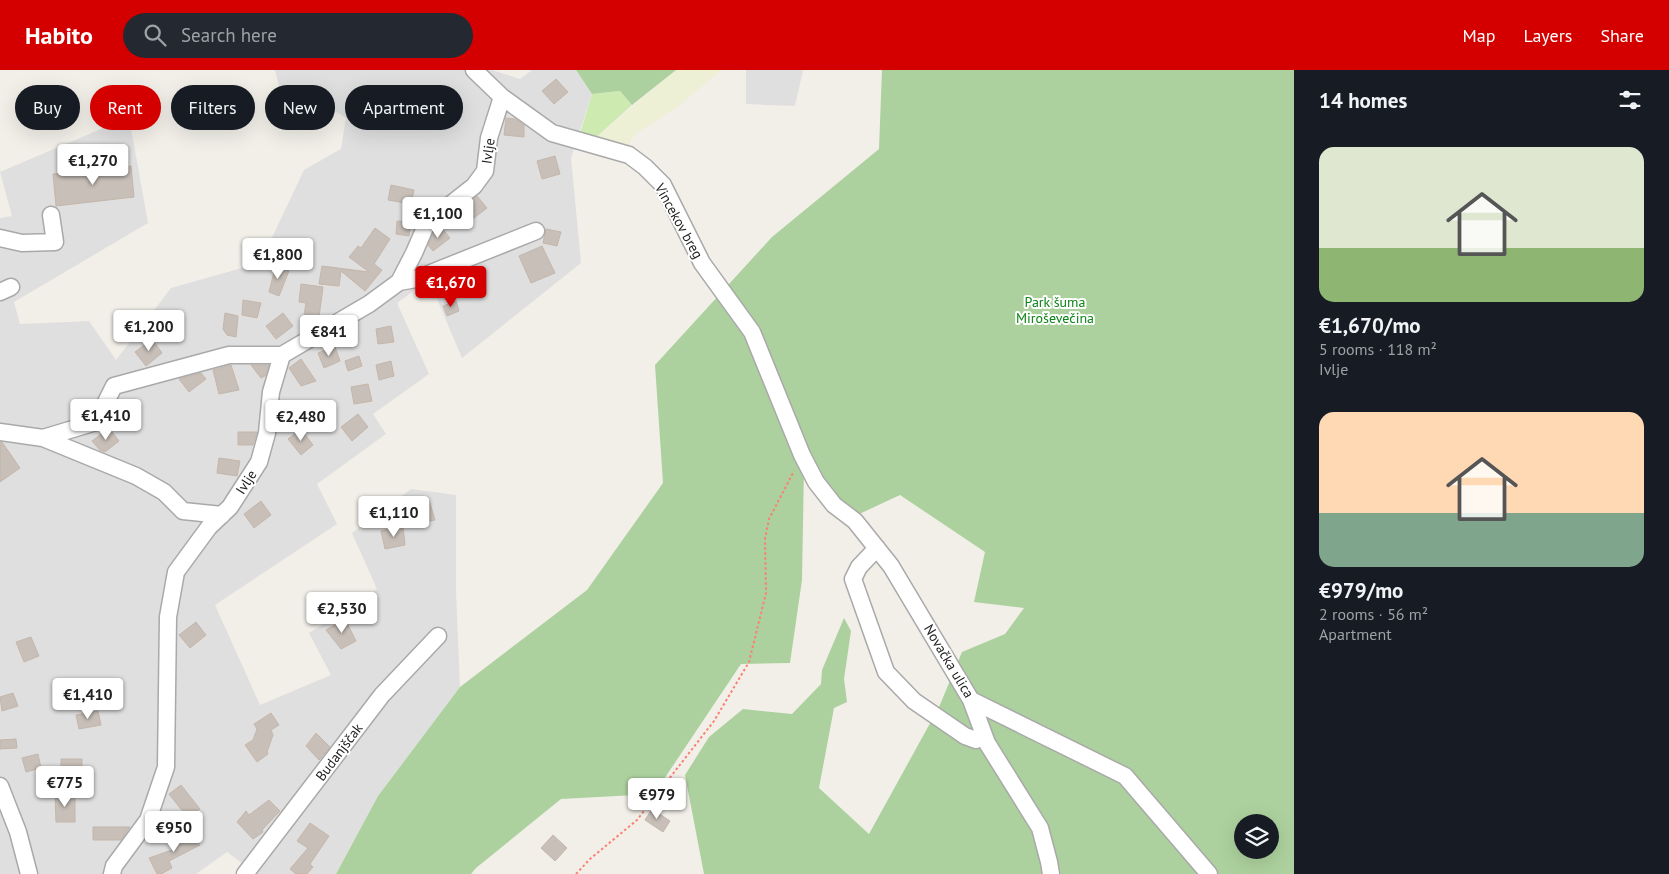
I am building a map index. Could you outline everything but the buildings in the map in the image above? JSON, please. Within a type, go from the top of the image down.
[{"type":"street","name":"Vincekov breg","points":[[474,70],[502,97],[552,133],[629,155],[645,167],[663,185],[702,262],[752,332],[802,455]]},
{"type":"street","name":"Ivlje","points":[[112,874],[114,866],[148,820],[166,767],[168,617],[176,572],[209,527],[230,506],[259,462],[267,433],[271,392],[282,355],[369,304],[398,282],[414,253],[427,223],[474,186],[485,171],[489,138],[502,97]]},
{"type":"street","points":[[0,238],[22,243],[55,242],[51,215]]},
{"type":"street","points":[[398,282],[416,279],[536,232]]},
{"type":"street","points":[[43,438],[96,422],[114,386],[229,355],[282,355]]},
{"type":"street","points":[[0,432],[43,438],[136,476],[164,492],[183,511],[222,515]]},
{"type":"street","name":"Novačka ulica","points":[[802,455],[816,482],[834,505],[855,522],[891,566],[971,700],[1126,776],[1209,874]]},
{"type":"street","points":[[877,548],[859,567],[853,579],[886,672],[914,701],[965,736],[976,740],[984,735]]},
{"type":"street","name":"Budanjščak","points":[[245,874],[382,695],[438,636]]},
{"type":"street","points":[[971,700],[987,743],[1040,828],[1051,874]]},
{"type":"street","points":[[0,786],[18,832],[29,874]]},
{"type":"path","points":[[576,874],[590,859],[637,820],[714,721],[749,662],[766,593],[765,539],[768,519],[802,455]]},
{"type":"shaded area","points":[[275,70],[492,70],[520,79],[532,70],[576,70],[592,94],[571,158],[581,263],[462,358],[429,280],[397,303],[429,374],[373,414],[386,434],[317,484],[337,524],[215,605],[260,705],[331,675],[309,633],[377,589],[352,533],[411,489],[456,495],[456,592],[460,687],[378,796],[336,874],[257,874],[227,852],[196,874],[0,874],[0,218],[12,216],[0,172],[99,130],[131,130],[148,223],[14,302],[20,324],[89,321],[116,360],[171,288],[260,263],[304,170],[341,149],[345,124],[345,130],[463,130],[463,85],[345,85],[345,117],[335,111],[335,85],[279,85]]},
{"type":"shaded area","points":[[746,70],[803,70],[795,106],[746,104]]},
{"type":"green space","points":[[576,70],[676,70],[632,105],[620,91],[592,94]]},
{"type":"green space","points":[[676,70],[722,70],[677,107],[634,135],[627,149],[593,140]]},
{"type":"green space","name":"Park šuma Miroševečina","points":[[882,70],[1294,70],[1294,874],[704,874],[685,775],[709,737],[743,709],[792,714],[821,684],[822,670],[844,618],[851,631],[844,679],[847,702],[834,708],[819,788],[869,834],[939,707],[962,652],[1005,634],[1024,608],[974,602],[985,552],[900,495],[855,516],[804,467],[802,580],[790,663],[741,664],[654,794],[561,799],[471,874],[336,874],[378,796],[460,687],[587,590],[663,483],[655,365],[772,237],[879,149]]},
{"type":"green space","points":[[620,91],[632,105],[593,140],[579,137],[592,94]]}]
